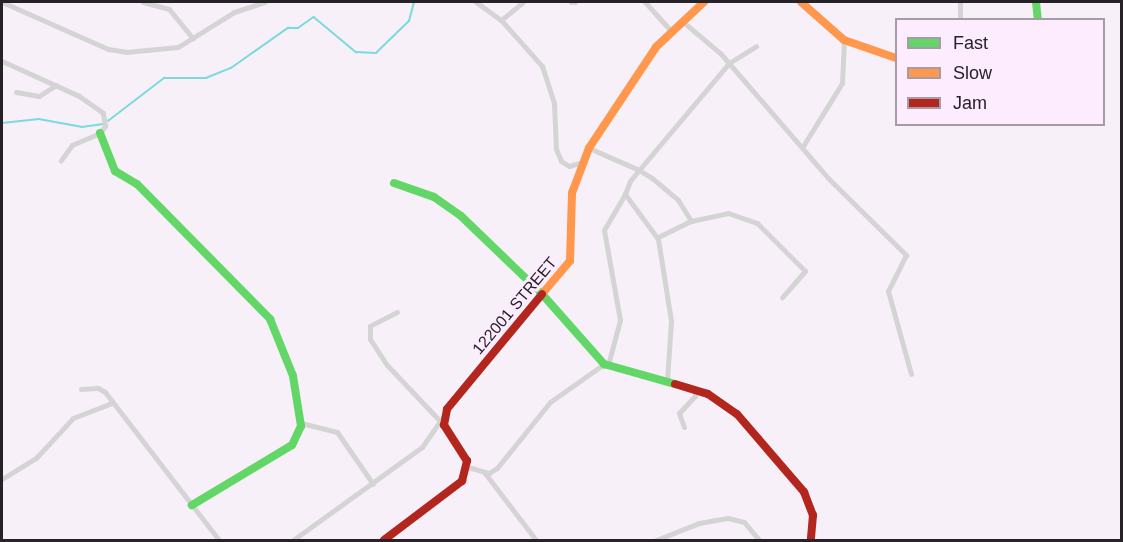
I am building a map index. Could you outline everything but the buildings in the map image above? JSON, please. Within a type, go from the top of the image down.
[{"type":"street","points":[[2,2],[116,51],[171,49],[193,39],[234,12],[264,2]]},
{"type":"street","points":[[143,2],[169,9],[193,39]]},
{"type":"street","points":[[476,2],[501,20],[536,57],[547,77],[561,161],[569,166],[585,161]]},
{"type":"street","points":[[501,20],[523,2]]},
{"type":"street","points":[[645,2],[671,31]]},
{"type":"street","name":"122001 STREET","points":[[442,417],[573,255],[572,193],[589,148],[671,31],[704,2]]},
{"type":"street","points":[[801,2],[844,40],[895,57]]},
{"type":"street","points":[[960,2],[960,18]]},
{"type":"street","points":[[1036,2],[1038,18]]},
{"type":"street","points":[[682,21],[729,63],[803,146],[906,255],[888,291],[911,374]]},
{"type":"street","points":[[803,146],[842,83],[844,40]]},
{"type":"street","points":[[398,312],[370,326],[370,339],[387,365],[442,417],[468,467],[483,472],[493,472],[556,398],[606,364],[620,320],[604,230],[639,170],[729,63],[756,46]]},
{"type":"street","points":[[2,61],[98,106],[105,121],[100,133],[115,171],[137,184],[249,292],[270,320],[293,376],[301,423],[292,445],[192,505]]},
{"type":"street","points":[[16,92],[36,96],[56,86]]},
{"type":"street","points":[[61,160],[72,145],[100,133]]},
{"type":"street","points":[[589,148],[639,170],[670,192],[691,221]]},
{"type":"street","points":[[394,183],[449,207],[542,294],[555,314],[606,364],[695,389],[737,414],[783,465],[811,507],[811,540]]},
{"type":"street","points":[[625,194],[658,237],[670,321],[667,381]]},
{"type":"street","points":[[658,237],[691,221],[732,213],[766,228],[805,271],[782,297]]},
{"type":"street","points":[[81,389],[98,388],[112,403],[219,540]]},
{"type":"street","points":[[684,427],[679,413],[694,396],[695,389]]},
{"type":"street","points":[[2,479],[36,458],[73,418],[112,403]]},
{"type":"street","points":[[293,540],[422,447],[442,417]]},
{"type":"street","points":[[301,423],[338,432],[373,484]]},
{"type":"street","points":[[384,540],[454,490],[468,467]]},
{"type":"street","points":[[483,472],[536,540]]},
{"type":"street","points":[[656,540],[699,523],[728,518],[744,522],[759,540]]},
{"type":"waterway","points":[[108,121],[164,78],[206,78],[231,68],[288,28],[298,28],[314,17],[356,52],[376,53],[409,21],[414,2]]},
{"type":"waterway","points":[[2,123],[39,119],[82,127],[103,124]]},
{"type":"traffic: fast","points":[[1036,2],[1038,18]]},
{"type":"traffic: fast","points":[[100,133],[115,171],[137,184],[270,319],[293,376],[301,426],[292,445],[192,505]]},
{"type":"traffic: fast","points":[[394,183],[434,197],[461,216],[542,294],[604,364],[675,384]]},
{"type":"traffic: slow","points":[[542,294],[570,261],[572,193],[589,148],[656,47],[704,2]]},
{"type":"traffic: slow","points":[[801,2],[844,40],[895,58]]},
{"type":"traffic: jam","points":[[384,540],[462,481],[467,461],[444,425],[447,409],[542,294]]},
{"type":"traffic: jam","points":[[675,384],[708,394],[737,414],[804,492],[813,515],[811,540]]}]
